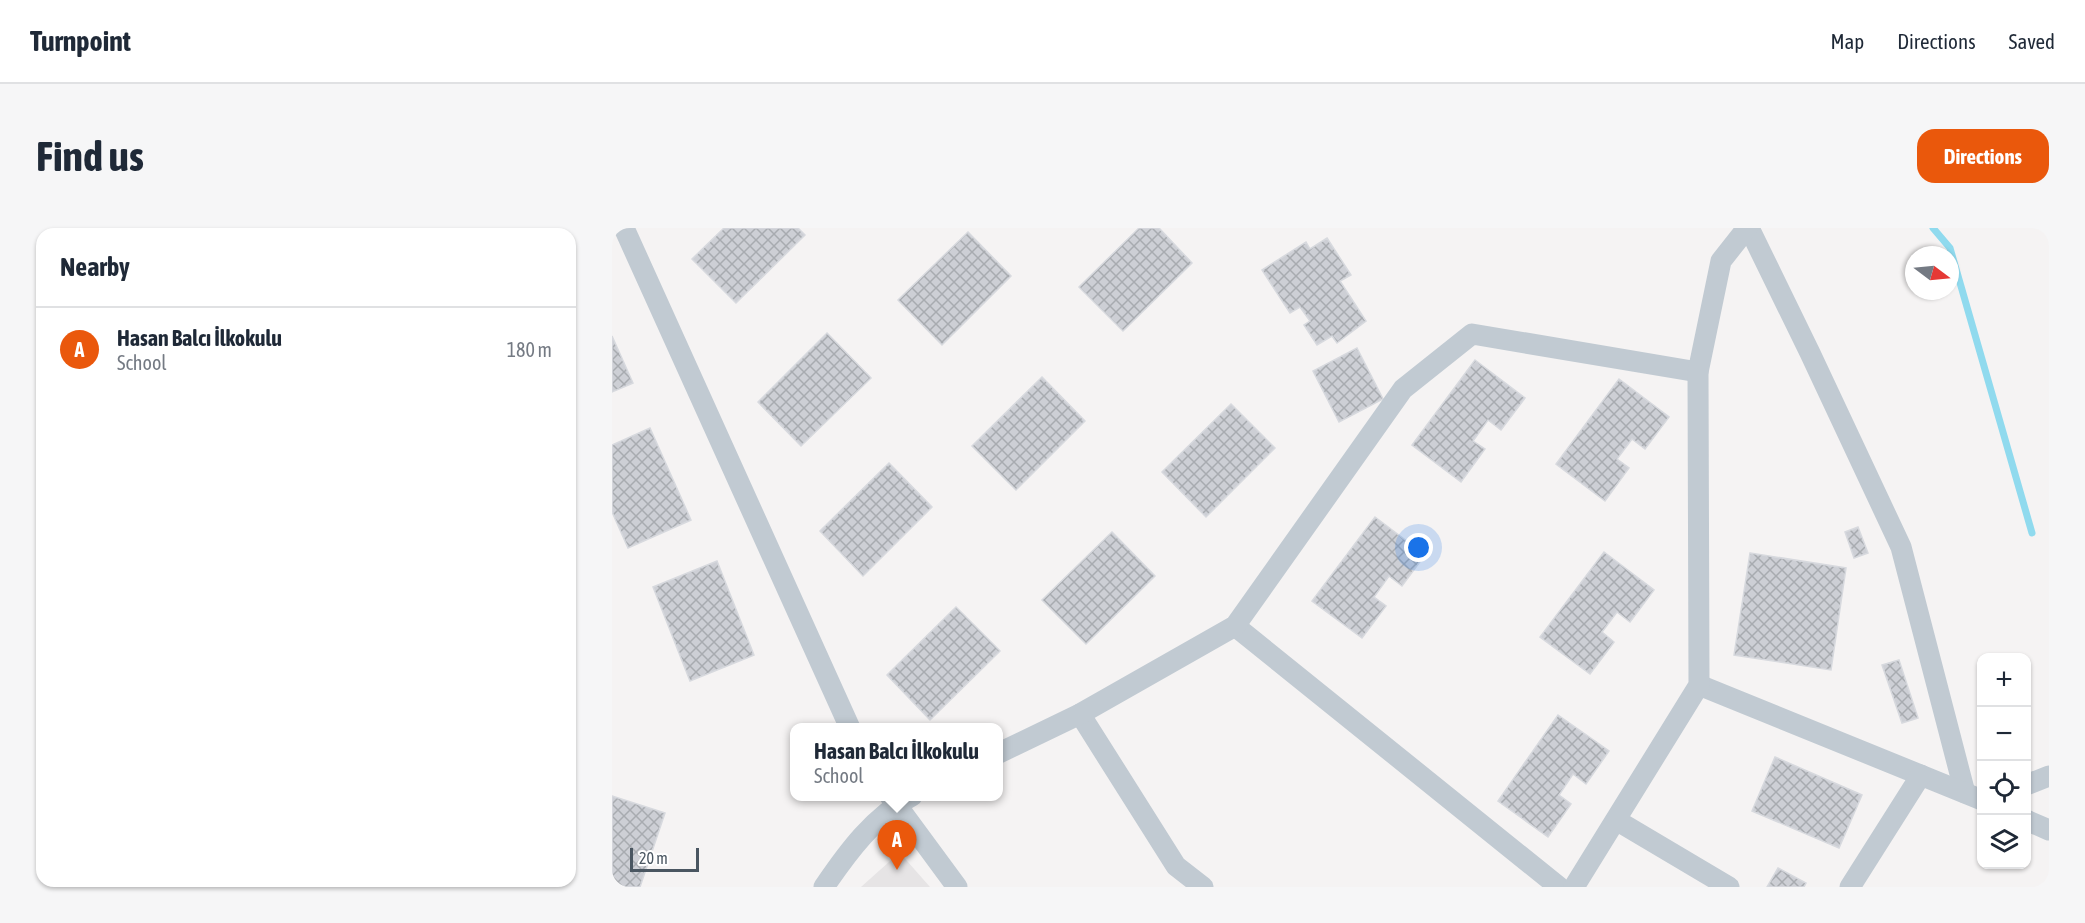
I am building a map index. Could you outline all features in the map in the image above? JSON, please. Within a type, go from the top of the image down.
[{"type":"street","points":[[624,228],[848,723]]},
{"type":"street","points":[[1574,887],[1699,685],[1698,372],[1721,261],[1748,228],[1810,353],[1901,548],[1976,795]]},
{"type":"street","points":[[1003,751],[1080,714],[1235,626],[1403,389],[1472,334],[1698,372]]},
{"type":"street","points":[[1235,626],[1559,887]]},
{"type":"street","points":[[1699,685],[1976,795]]},
{"type":"street","points":[[1080,714],[1176,866],[1203,887]]},
{"type":"street","points":[[1850,887],[1921,775]]},
{"type":"street","points":[[2031,783],[2049,776]]},
{"type":"street","points":[[824,887],[846,855],[897,801]]},
{"type":"street","points":[[900,801],[957,887]]},
{"type":"street","points":[[1616,820],[1729,887]]},
{"type":"street","points":[[2031,822],[2049,830]]},
{"type":"shaded area","points":[[899,853],[930,887],[861,887]]},
{"type":"building","points":[[724,228],[798,228],[805,235],[736,303],[692,259]]},
{"type":"building","points":[[1139,228],[1159,228],[1192,263],[1123,331],[1079,287]]},
{"type":"building","points":[[968,232],[1011,276],[942,345],[898,300]]},
{"type":"building","points":[[1327,238],[1351,275],[1340,281],[1366,321],[1337,343],[1332,336],[1317,345],[1304,325],[1310,321],[1300,307],[1290,313],[1262,270],[1306,242],[1310,249]]},
{"type":"building","points":[[827,333],[871,378],[801,446],[758,402]]},
{"type":"building","points":[[612,336],[633,383],[612,392]]},
{"type":"building","points":[[1357,348],[1383,399],[1339,422],[1313,371]]},
{"type":"building","points":[[1475,360],[1525,398],[1501,430],[1488,420],[1473,441],[1485,449],[1461,482],[1412,445]]},
{"type":"building","points":[[1042,377],[1085,421],[1016,490],[972,446]]},
{"type":"building","points":[[1619,379],[1669,417],[1645,449],[1632,439],[1617,459],[1629,468],[1605,501],[1556,464]]},
{"type":"building","points":[[1231,404],[1275,448],[1206,517],[1162,472]]},
{"type":"building","points":[[650,428],[691,520],[628,548],[612,512],[612,445]]},
{"type":"building","points":[[889,463],[932,507],[863,576],[820,531]]},
{"type":"building","points":[[1375,517],[1425,555],[1402,586],[1389,576],[1374,597],[1386,606],[1362,638],[1312,601]]},
{"type":"building","points":[[1858,527],[1868,553],[1854,558],[1845,532]]},
{"type":"building","points":[[1112,532],[1155,576],[1086,644],[1042,600]]},
{"type":"building","points":[[1604,552],[1654,590],[1630,622],[1617,612],[1602,632],[1614,642],[1590,674],[1540,637]]},
{"type":"building","points":[[1750,553],[1846,568],[1831,670],[1734,655]]},
{"type":"building","points":[[717,561],[754,655],[690,681],[653,587]]},
{"type":"building","points":[[956,607],[1000,651],[930,720],[887,675]]},
{"type":"building","points":[[1899,660],[1918,718],[1902,723],[1882,665]]},
{"type":"building","points":[[1558,715],[1609,751],[1586,784],[1573,774],[1559,795],[1571,804],[1548,837],[1498,801]]},
{"type":"building","points":[[1775,757],[1862,795],[1839,848],[1752,811]]},
{"type":"building","points":[[612,796],[665,813],[640,887],[612,887]]},
{"type":"building","points":[[1778,868],[1806,883],[1804,887],[1767,887]]},
{"type":"waterway","points":[[1933,228],[1950,248],[2032,533]]},
{"type":"place","name":"Hasan Balcı İlkokulu","points":[[897,870]]}]
